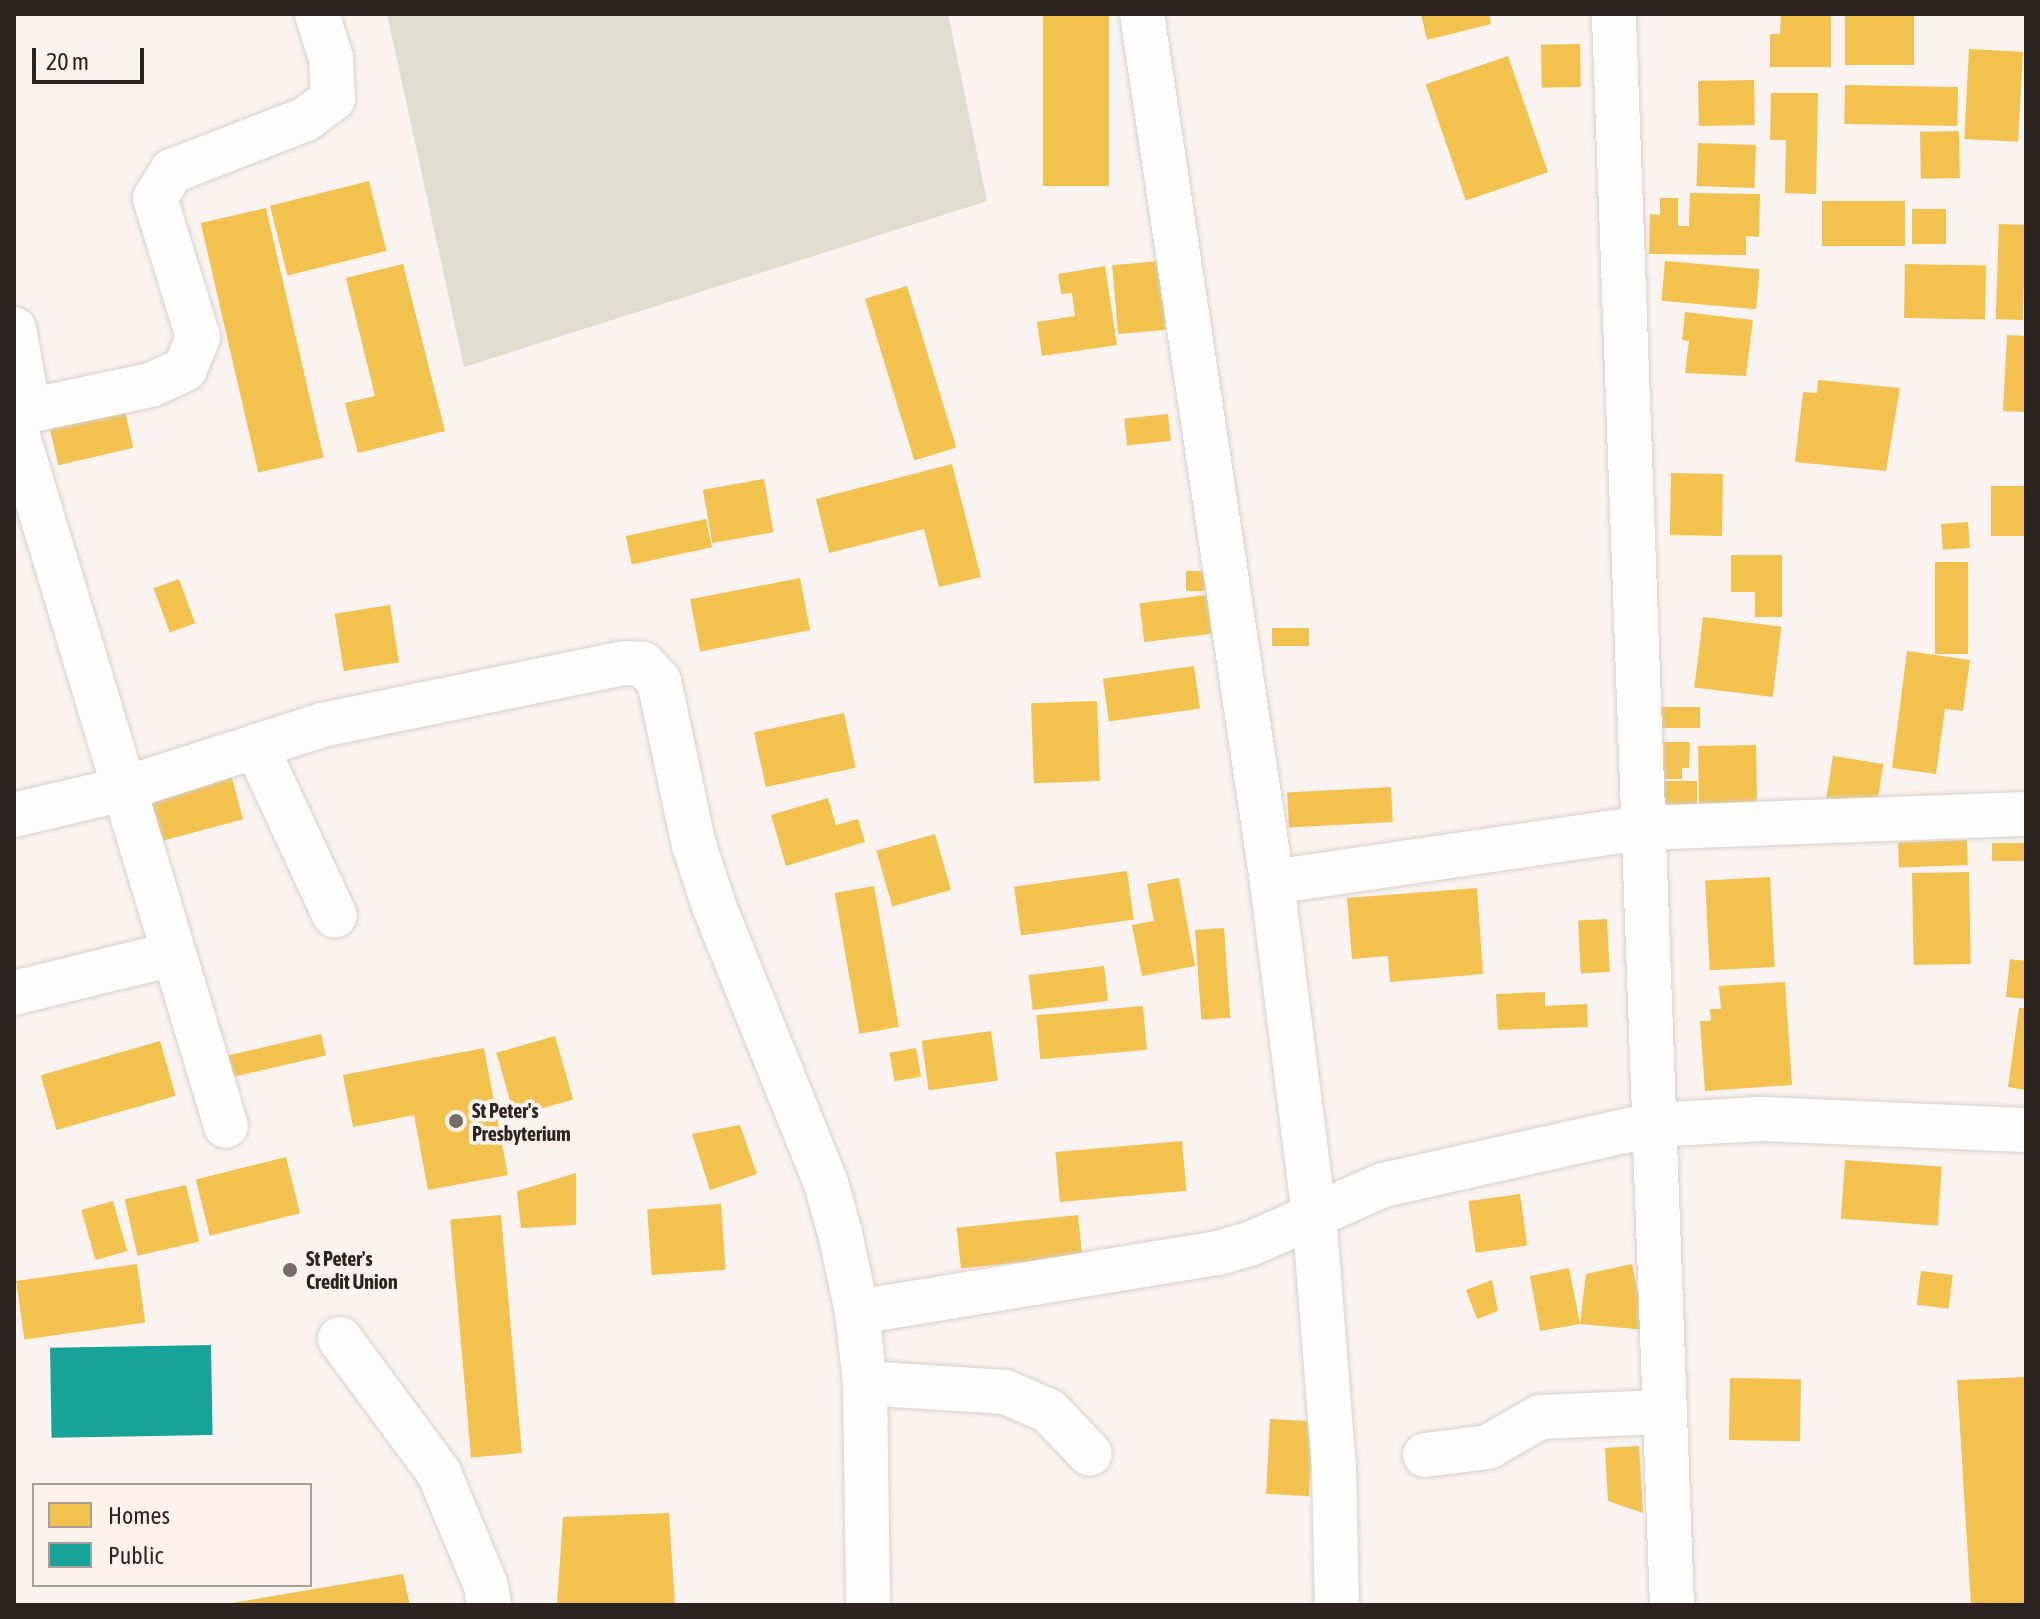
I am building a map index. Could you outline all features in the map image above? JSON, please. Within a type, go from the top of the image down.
[{"type":"street","points":[[19,416],[151,385],[185,369],[198,337],[155,198],[172,171],[306,119],[333,99],[331,58],[317,14]]},
{"type":"street","points":[[1142,14],[1272,882],[1314,1214],[1334,1466],[1337,1605]]},
{"type":"street","points":[[1614,17],[1662,1412],[1672,1605]]},
{"type":"street","points":[[14,329],[19,416],[123,789],[226,1126]]},
{"type":"street","points":[[14,815],[123,789],[322,725],[623,663],[643,664],[659,681],[694,845],[714,906],[826,1183],[857,1312],[865,1383],[868,1605]]},
{"type":"street","points":[[256,746],[335,916]]},
{"type":"street","points":[[1272,882],[1642,828],[2026,814]]},
{"type":"street","points":[[14,993],[173,954]]},
{"type":"street","points":[[857,1312],[1218,1253],[1250,1244],[1383,1185],[1652,1125],[1760,1119],[2026,1130]]},
{"type":"street","points":[[340,1339],[439,1473],[486,1586],[489,1605]]},
{"type":"street","points":[[865,1383],[1005,1392],[1049,1411],[1090,1454]]},
{"type":"street","points":[[1425,1455],[1488,1447],[1540,1417],[1662,1412]]},
{"type":"shaded area","points":[[387,14],[948,14],[987,201],[464,367]]},
{"type":"building: Homes","points":[[1043,14],[1109,14],[1109,186],[1043,186]]},
{"type":"building: Homes","points":[[1421,14],[1489,14],[1491,24],[1427,40]]},
{"type":"building: Homes","points":[[1781,14],[1831,14],[1831,67],[1770,67],[1770,34],[1780,34]]},
{"type":"building: Homes","points":[[1845,14],[1914,14],[1914,65],[1845,65]]},
{"type":"building: Homes","points":[[1580,44],[1581,87],[1542,88],[1541,45]]},
{"type":"building: Homes","points":[[1969,49],[2023,52],[2018,142],[1964,139]]},
{"type":"building: Homes","points":[[1508,56],[1548,172],[1466,201],[1426,84]]},
{"type":"building: Homes","points":[[1754,80],[1755,125],[1699,126],[1698,81]]},
{"type":"building: Homes","points":[[1845,85],[1958,87],[1957,126],[1844,124]]},
{"type":"building: Homes","points":[[1771,93],[1818,93],[1816,194],[1785,193],[1786,140],[1770,140]]},
{"type":"building: Homes","points":[[1959,131],[1960,178],[1921,179],[1920,132]]},
{"type":"building: Homes","points":[[1698,143],[1756,145],[1754,188],[1696,186]]},
{"type":"building: Homes","points":[[369,181],[386,251],[287,276],[270,206]]},
{"type":"building: Homes","points":[[1690,193],[1760,194],[1759,237],[1746,236],[1746,255],[1649,254],[1650,214],[1660,215],[1660,198],[1678,198],[1678,226],[1689,226]]},
{"type":"building: Homes","points":[[1822,201],[1905,201],[1905,246],[1822,246]]},
{"type":"building: Homes","points":[[266,208],[324,457],[258,473],[201,223]]},
{"type":"building: Homes","points":[[1912,209],[1946,209],[1946,244],[1912,244]]},
{"type":"building: Homes","points":[[1999,224],[2026,225],[2023,320],[1996,319]]},
{"type":"building: Homes","points":[[1160,261],[1166,330],[1118,334],[1112,265]]},
{"type":"building: Homes","points":[[1665,261],[1760,269],[1756,309],[1662,301]]},
{"type":"building: Homes","points":[[403,264],[445,431],[358,453],[345,403],[375,396],[346,278]]},
{"type":"building: Homes","points":[[1905,264],[1986,265],[1985,319],[1904,318]]},
{"type":"building: Homes","points":[[1105,266],[1117,345],[1042,356],[1037,322],[1075,316],[1072,293],[1061,294],[1058,274]]},
{"type":"building: Homes","points":[[907,286],[956,448],[914,460],[865,299]]},
{"type":"building: Homes","points":[[1685,312],[1753,320],[1746,376],[1685,373],[1689,341],[1682,340]]},
{"type":"building: Homes","points":[[2007,335],[2026,336],[2026,412],[2003,411]]},
{"type":"building: Homes","points":[[1818,380],[1900,388],[1886,471],[1795,462],[1803,392],[1817,393]]},
{"type":"building: Homes","points":[[123,403],[133,448],[58,465],[48,420]]},
{"type":"building: Homes","points":[[1168,414],[1171,441],[1127,445],[1124,419]]},
{"type":"building: Homes","points":[[952,464],[981,577],[939,587],[924,529],[829,553],[816,499]]},
{"type":"building: Homes","points":[[1671,473],[1723,474],[1722,536],[1670,535]]},
{"type":"building: Homes","points":[[764,479],[773,532],[712,543],[703,490]]},
{"type":"building: Homes","points":[[1991,486],[2026,486],[2026,536],[1991,536]]},
{"type":"building: Homes","points":[[706,519],[712,547],[632,564],[626,536]]},
{"type":"building: Homes","points":[[1968,522],[1970,548],[1943,550],[1941,524]]},
{"type":"building: Homes","points":[[1731,555],[1782,555],[1782,617],[1755,617],[1755,592],[1731,592]]},
{"type":"building: Homes","points":[[1935,562],[1968,562],[1968,654],[1935,654]]},
{"type":"building: Homes","points":[[1186,571],[1219,571],[1219,591],[1186,591]]},
{"type":"building: Homes","points":[[800,578],[810,630],[700,651],[690,599]]},
{"type":"building: Homes","points":[[179,579],[195,623],[170,632],[154,588]]},
{"type":"building: Homes","points":[[1207,595],[1212,634],[1144,642],[1140,603]]},
{"type":"building: Homes","points":[[390,605],[399,662],[344,671],[335,614]]},
{"type":"building: Homes","points":[[1703,617],[1781,627],[1773,697],[1694,687]]},
{"type":"building: Homes","points":[[1272,628],[1309,628],[1309,646],[1272,646]]},
{"type":"building: Homes","points":[[1907,651],[1970,660],[1963,711],[1945,709],[1936,774],[1892,768]]},
{"type":"building: Homes","points":[[1194,666],[1200,709],[1109,721],[1103,679]]},
{"type":"building: Homes","points":[[1097,701],[1100,781],[1034,783],[1031,703]]},
{"type":"building: Homes","points":[[1656,707],[1700,707],[1700,728],[1656,728]]},
{"type":"building: Homes","points":[[844,713],[856,768],[766,787],[754,732]]},
{"type":"building: Homes","points":[[1660,742],[1690,742],[1689,768],[1682,768],[1682,779],[1660,779]]},
{"type":"building: Homes","points":[[1756,745],[1757,814],[1699,815],[1698,746]]},
{"type":"building: Homes","points":[[1833,756],[1883,764],[1875,815],[1825,807]]},
{"type":"building: Homes","points":[[229,767],[243,819],[160,841],[146,789]]},
{"type":"building: Homes","points":[[1662,781],[1697,781],[1697,806],[1662,806]]},
{"type":"building: Homes","points":[[1391,787],[1393,822],[1289,827],[1287,792]]},
{"type":"building: Homes","points":[[828,798],[836,825],[858,819],[865,842],[786,866],[771,815]]},
{"type":"building: Homes","points":[[935,834],[951,890],[892,907],[876,851]]},
{"type":"building: Homes","points":[[1967,840],[1968,865],[1899,867],[1898,842]]},
{"type":"building: Homes","points":[[1992,843],[2026,843],[2026,861],[1992,861]]},
{"type":"building: Homes","points":[[1127,871],[1134,920],[1021,935],[1014,887]]},
{"type":"building: Homes","points":[[1969,872],[1971,964],[1914,965],[1912,873]]},
{"type":"building: Homes","points":[[1770,877],[1775,967],[1710,970],[1705,880]]},
{"type":"building: Homes","points":[[1179,878],[1195,966],[1142,976],[1132,925],[1154,921],[1147,884]]},
{"type":"building: Homes","points":[[874,886],[899,1027],[859,1034],[835,893]]},
{"type":"building: Homes","points":[[1477,888],[1483,974],[1390,982],[1388,956],[1352,959],[1347,898]]},
{"type":"building: Homes","points":[[1607,919],[1610,972],[1581,973],[1578,921]]},
{"type":"building: Homes","points":[[1224,928],[1230,1018],[1201,1020],[1195,930]]},
{"type":"building: Homes","points":[[2010,959],[2026,961],[2026,999],[2006,997]]},
{"type":"building: Homes","points":[[1104,966],[1108,1001],[1033,1010],[1029,975]]},
{"type":"building: Homes","points":[[1785,982],[1792,1085],[1705,1091],[1700,1021],[1711,1021],[1710,1009],[1721,1009],[1719,986]]},
{"type":"building: Homes","points":[[1545,992],[1545,1006],[1587,1004],[1588,1027],[1498,1030],[1496,994]]},
{"type":"building: Homes","points":[[1143,1006],[1147,1050],[1040,1059],[1036,1015]]},
{"type":"building: Homes","points":[[2019,1008],[2026,1008],[2026,1090],[2008,1087]]},
{"type":"building: Homes","points":[[991,1031],[998,1081],[929,1090],[922,1041]]},
{"type":"building: Homes","points":[[321,1034],[326,1055],[224,1079],[219,1058]]},
{"type":"building: Homes","points":[[555,1036],[573,1099],[515,1116],[496,1053]]},
{"type":"building: Homes","points":[[160,1041],[176,1096],[57,1130],[41,1075]]},
{"type":"building: Homes","name":"St Peter's Presbyterium","points":[[484,1048],[508,1175],[428,1190],[414,1115],[353,1127],[343,1075]]},
{"type":"building: Homes","points":[[916,1048],[921,1077],[894,1081],[889,1053]]},
{"type":"building: Homes","points":[[740,1125],[757,1174],[710,1190],[692,1134]]},
{"type":"building: Homes","points":[[1182,1141],[1186,1191],[1060,1202],[1055,1152]]},
{"type":"building: Homes","points":[[286,1157],[300,1213],[210,1236],[196,1179]]},
{"type":"building: Homes","points":[[1845,1160],[1942,1167],[1938,1226],[1841,1219]]},
{"type":"building: Homes","points":[[576,1173],[576,1225],[521,1228],[517,1191]]},
{"type":"building: Homes","points":[[186,1185],[199,1242],[138,1256],[125,1199]]},
{"type":"building: Homes","points":[[1520,1194],[1527,1245],[1476,1253],[1469,1201]]},
{"type":"building: Homes","points":[[113,1201],[127,1251],[96,1260],[81,1210]]},
{"type":"building: Homes","points":[[721,1204],[726,1270],[652,1275],[647,1209]]},
{"type":"building: Homes","points":[[501,1215],[522,1453],[471,1458],[450,1219]]},
{"type":"building: Homes","points":[[1078,1215],[1082,1256],[961,1269],[957,1228]]},
{"type":"building: Homes","points":[[137,1264],[145,1322],[24,1339],[16,1281]]},
{"type":"building: Homes","points":[[1632,1264],[1646,1330],[1580,1324],[1586,1274]]},
{"type":"building: Homes","points":[[1569,1268],[1580,1324],[1540,1331],[1530,1276]]},
{"type":"building: Homes","points":[[1921,1271],[1953,1275],[1949,1309],[1917,1305]]},
{"type":"building: Homes","points":[[1492,1280],[1498,1311],[1477,1319],[1466,1290]]},
{"type":"building: Homes","points":[[2026,1377],[2026,1605],[1971,1605],[1957,1380]]},
{"type":"building: Homes","points":[[1730,1378],[1801,1379],[1800,1441],[1729,1440]]},
{"type":"building: Homes","points":[[1270,1419],[1313,1421],[1309,1496],[1266,1494]]},
{"type":"building: Homes","points":[[1639,1446],[1643,1513],[1608,1501],[1605,1448]]},
{"type":"building: Homes","points":[[669,1513],[675,1605],[557,1605],[563,1517]]},
{"type":"building: Homes","points":[[403,1574],[410,1605],[232,1605],[232,1603]]},
{"type":"building: Public","points":[[211,1345],[213,1435],[52,1438],[50,1348]]},
{"type":"place","name":"St Peter's Presbyterium","points":[[456,1121]]},
{"type":"place","name":"St Peter's Credit Union","points":[[290,1270]]}]
